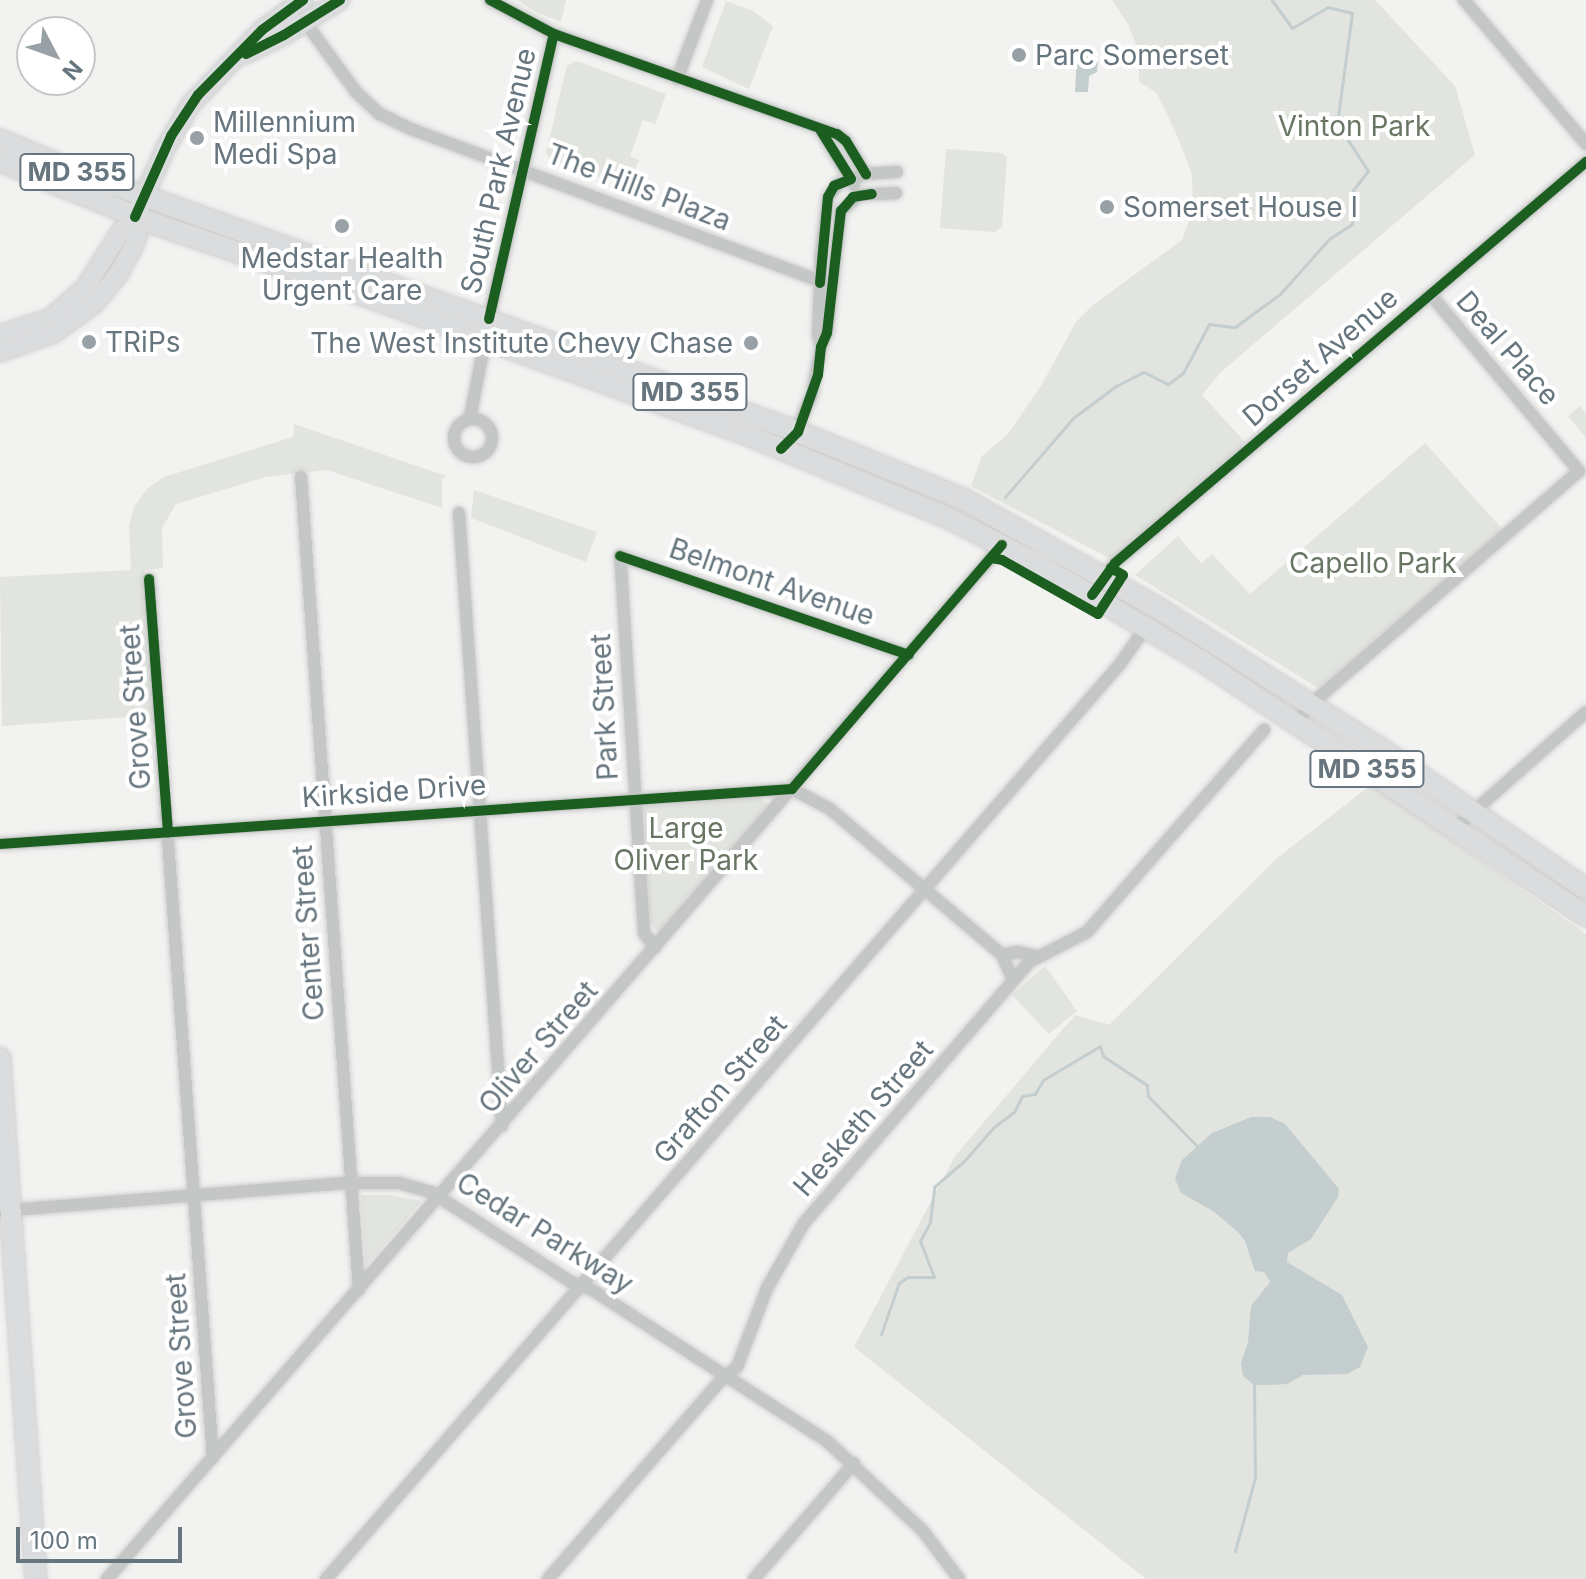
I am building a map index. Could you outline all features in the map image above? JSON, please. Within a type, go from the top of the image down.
[{"type":"main road","name":"MD 355","points":[[0,140],[487,329],[910,500],[1002,545],[1146,627],[1586,916]]},
{"type":"main road","name":"MD 355","points":[[0,161],[135,217],[798,432],[963,499],[1103,576],[1311,704],[1586,889]]},
{"type":"main road","points":[[0,1058],[4,1208],[36,1579]]},
{"type":"street","points":[[235,59],[340,0]]},
{"type":"street","points":[[490,0],[554,34],[821,131],[837,134],[846,141],[866,174]]},
{"type":"street","points":[[677,79],[707,0]]},
{"type":"street","points":[[1464,0],[1586,144]]},
{"type":"street","points":[[0,335],[28,328],[58,313],[91,280],[121,231],[135,217],[177,125],[198,95],[262,30],[298,3]]},
{"type":"street","name":"The Hills Plaza","points":[[298,3],[305,22],[356,92],[380,114],[411,129],[524,168],[826,283]]},
{"type":"street","name":"South Park Avenue","points":[[470,418],[487,329],[554,34]]},
{"type":"street","points":[[821,131],[859,195]]},
{"type":"street","name":"Dorset Avenue","points":[[1092,595],[1103,576],[1586,162]]},
{"type":"street","points":[[781,449],[798,432],[818,375],[821,347],[827,333],[828,197],[834,186],[851,179],[866,174],[897,172]]},
{"type":"street","points":[[826,283],[841,211],[859,195],[896,193]]},
{"type":"street","points":[[0,352],[42,339],[69,324],[95,303],[118,275],[137,237],[135,217]]},
{"type":"street","points":[[112,249],[118,275]]},
{"type":"street","name":"Deal Place","points":[[1311,704],[1579,471],[1430,294]]},
{"type":"street","name":"Center Street","points":[[301,477],[359,1290]]},
{"type":"street","points":[[459,513],[502,1125]]},
{"type":"street","name":"Oliver Street","points":[[107,1579],[1002,545]]},
{"type":"street","name":"Belmont Avenue","points":[[620,556],[909,655]]},
{"type":"street","name":"Park Street","points":[[620,556],[644,933],[655,948]]},
{"type":"street","name":"Grove Street","points":[[149,579],[213,1458]]},
{"type":"street","name":"Grafton Street","points":[[326,1579],[1120,664],[1146,627]]},
{"type":"street","points":[[1296,723],[1311,704]]},
{"type":"street","points":[[1455,828],[1470,811],[1586,712]]},
{"type":"street","name":"Hesketh Street","points":[[548,1579],[737,1367],[767,1288],[804,1223],[1035,956],[1087,932],[1264,730]]},
{"type":"street","points":[[792,789],[830,809],[1002,955],[1013,980]]},
{"type":"street","name":"Kirkside Drive","points":[[0,844],[792,789]]},
{"type":"street","points":[[1002,955],[1018,952],[1035,956]]},
{"type":"street","name":"Cedar Parkway","points":[[4,1208],[350,1183],[399,1183],[441,1196],[828,1442],[854,1463],[923,1531],[959,1579]]},
{"type":"street","points":[[754,1579],[854,1463]]},
{"type":"green space","points":[[517,0],[566,0],[561,22],[536,12]]},
{"type":"green space","name":"Vinton Park","points":[[1112,0],[1375,0],[1455,86],[1475,155],[1222,371],[1202,395],[1246,443],[1111,559],[971,486],[982,456],[1007,435],[1041,386],[1076,322],[1093,305],[1182,240],[1193,210],[1192,174],[1156,92],[1139,82],[1139,52],[1128,24]]},
{"type":"green space","points":[[726,1],[753,11],[773,26],[749,89],[702,67]]},
{"type":"green space","points":[[576,61],[666,94],[655,124],[643,120],[630,156],[639,160],[633,174],[626,171],[621,185],[550,159],[546,152],[567,66]]},
{"type":"green space","points":[[946,149],[1003,153],[1007,157],[1002,227],[995,232],[940,228]]},
{"type":"green space","points":[[1580,406],[1586,414],[1586,438],[1568,416]]},
{"type":"green space","points":[[294,424],[446,476],[442,479],[442,508],[327,470],[266,477],[176,504],[162,528],[163,568],[145,570],[154,723],[142,716],[2,726],[0,577],[131,570],[129,525],[134,507],[147,489],[164,477],[293,437]]},
{"type":"green space","name":"Capello Park","points":[[1425,443],[1503,530],[1318,688],[1135,575],[1178,536],[1201,563],[1212,554],[1250,594]]},
{"type":"green space","points":[[474,490],[597,532],[586,562],[471,518]]},
{"type":"green space","points":[[1372,784],[1586,934],[1586,1579],[1146,1579],[854,1347],[955,1156],[1075,1015],[1109,1025],[1276,859]]},
{"type":"green space","name":"Large Oliver Park","points":[[758,796],[770,806],[662,932],[656,930],[650,923],[643,806]]},
{"type":"green space","points":[[1045,966],[1077,1011],[1049,1034],[1012,995]]},
{"type":"green space","points":[[361,1195],[388,1195],[422,1201],[366,1266]]},
{"type":"shaded area","points":[[1077,55],[1093,56],[1098,62],[1097,72],[1089,76],[1088,92],[1075,92]]},
{"type":"shaded area","points":[[1251,1117],[1270,1117],[1285,1124],[1339,1189],[1338,1197],[1311,1239],[1288,1253],[1287,1262],[1342,1295],[1368,1347],[1360,1367],[1347,1374],[1303,1375],[1287,1384],[1270,1385],[1254,1385],[1243,1376],[1241,1363],[1248,1342],[1251,1306],[1270,1282],[1264,1272],[1255,1271],[1245,1241],[1238,1232],[1213,1211],[1181,1193],[1175,1179],[1182,1160],[1212,1133]]},
{"type":"waterway","points":[[1005,497],[1073,418],[1116,386],[1144,372],[1168,384],[1183,373],[1209,324],[1235,327],[1280,294],[1329,239],[1352,224],[1353,190],[1368,171],[1337,123],[1352,13],[1328,7],[1292,28],[1272,0]]},
{"type":"waterway","points":[[881,1334],[899,1283],[908,1277],[934,1277],[920,1241],[930,1222],[934,1187],[964,1161],[994,1127],[1014,1112],[1022,1096],[1035,1094],[1043,1080],[1100,1046],[1103,1056],[1147,1085],[1148,1096],[1197,1146]]},
{"type":"waterway","points":[[1235,1551],[1255,1478],[1254,1385]]},
{"type":"cycle path","points":[[135,217],[171,136],[198,95],[262,30],[303,0]]},
{"type":"cycle path","points":[[246,54],[284,35],[340,0]]},
{"type":"cycle path","points":[[490,0],[554,34],[837,134],[846,141],[866,174]]},
{"type":"cycle path","points":[[489,319],[554,34]]},
{"type":"cycle path","points":[[820,283],[828,197],[834,186],[851,179],[821,131]]},
{"type":"cycle path","points":[[1092,595],[1115,563],[1586,162]]},
{"type":"cycle path","points":[[781,449],[798,432],[818,375],[821,347],[827,333],[841,211],[853,197],[872,194]]},
{"type":"cycle path","points":[[0,844],[792,789],[1002,545]]},
{"type":"cycle path","points":[[620,556],[909,655]]},
{"type":"cycle path","points":[[991,558],[1002,560],[1098,614],[1123,575],[1111,568]]},
{"type":"cycle path","points":[[149,579],[168,832]]},
{"type":"place","name":"Parc Somerset","points":[[1019,55]]},
{"type":"place","name":"Millennium Medi Spa","points":[[197,138]]},
{"type":"place","name":"Somerset House I","points":[[1107,207]]},
{"type":"place","name":"Medstar Health Urgent Care","points":[[342,226]]},
{"type":"place","name":"TRiPs","points":[[89,342]]},
{"type":"place","name":"The West Institute Chevy Chase","points":[[751,343]]}]
